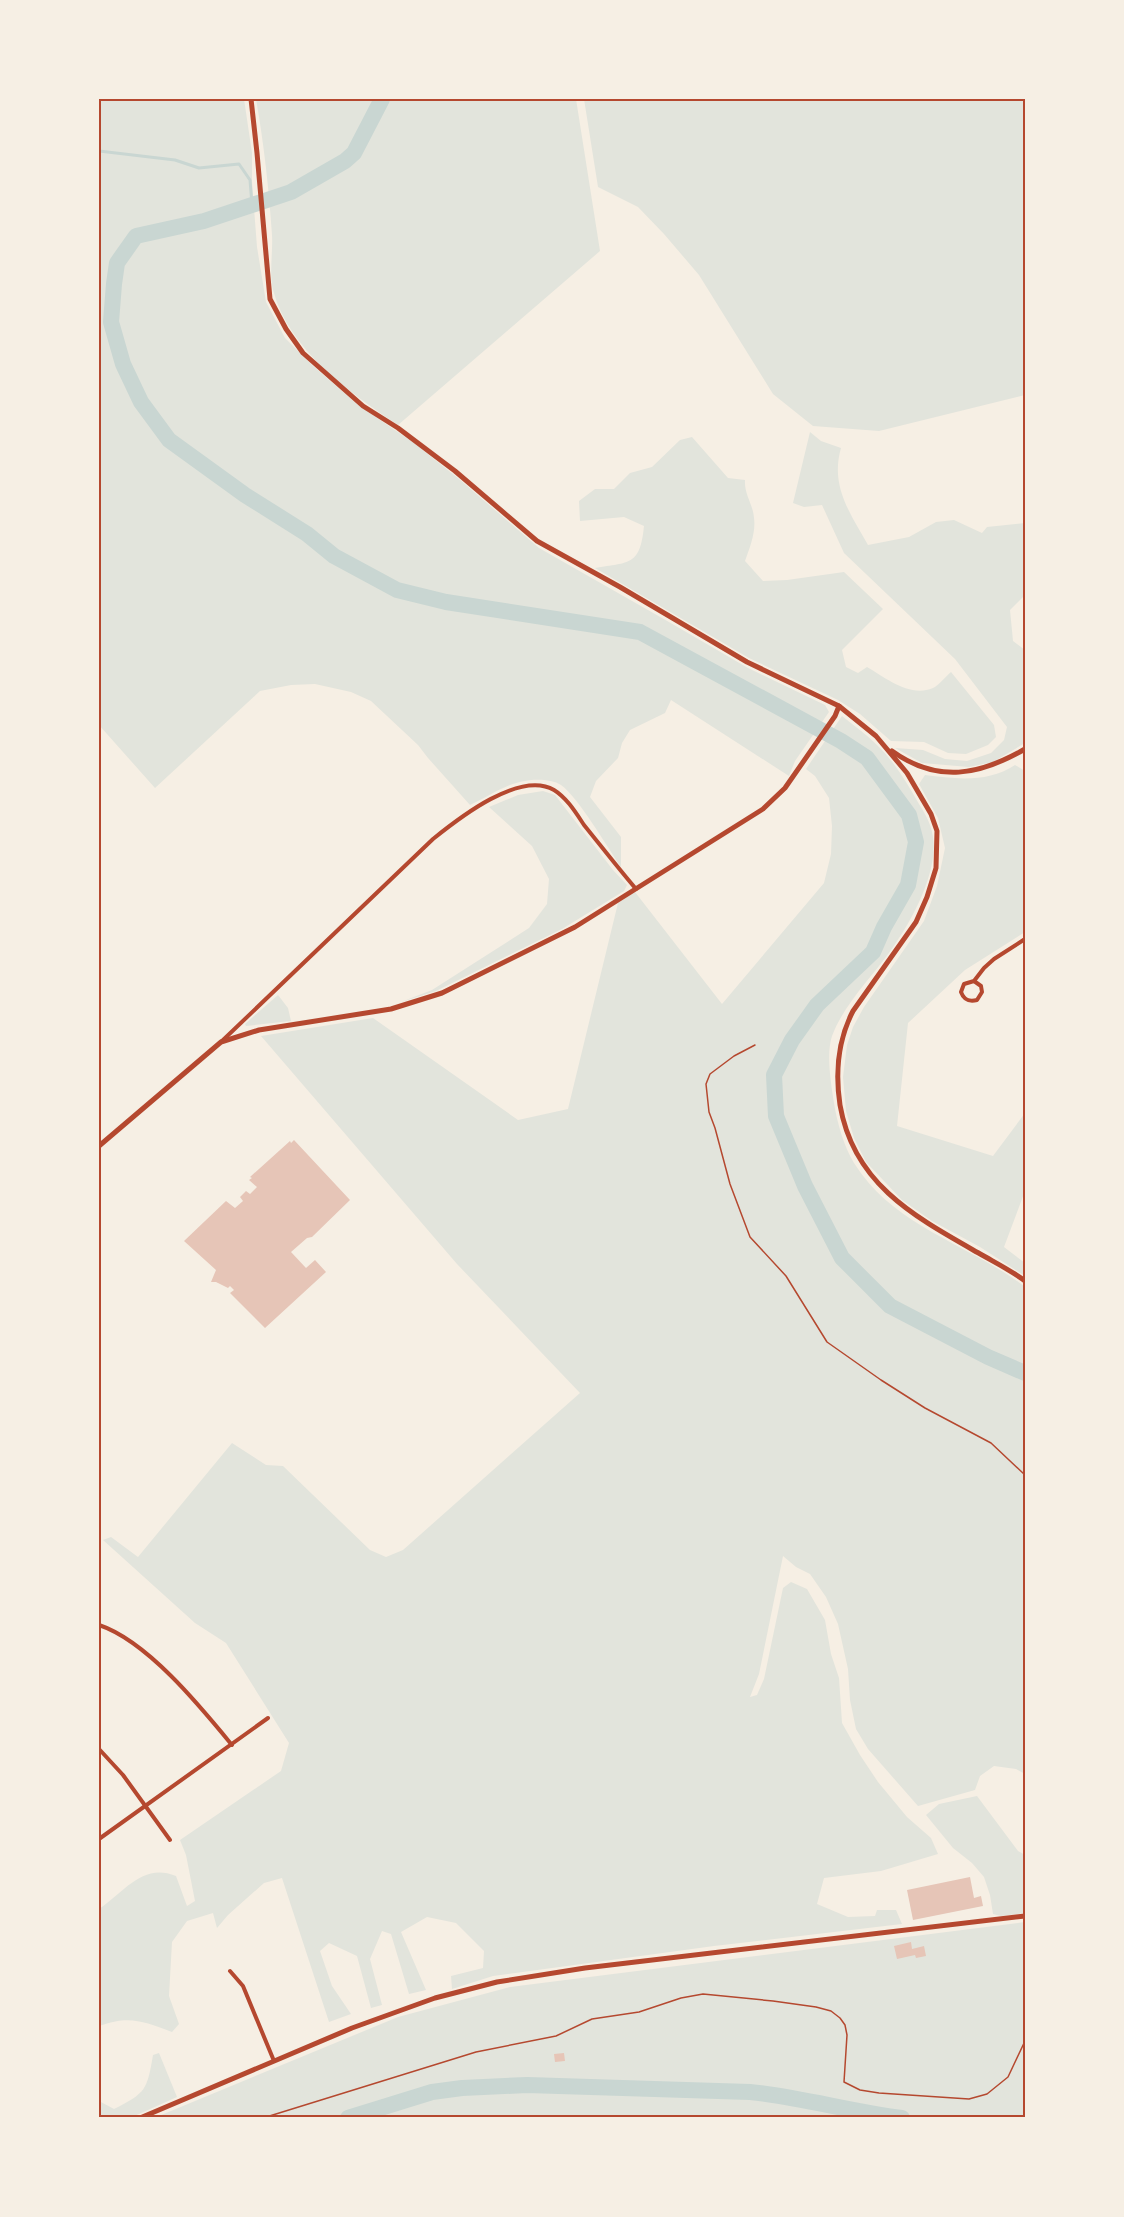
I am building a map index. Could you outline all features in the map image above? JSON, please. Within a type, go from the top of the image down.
[{"type":"street","points":[[250,99],[270,299],[286,329],[303,353],[363,406],[398,428],[455,471],[550,550],[620,587],[747,662],[839,706],[876,736],[907,773],[931,814],[938,831],[936,868],[916,922],[846,1024],[842,1037],[838,1077],[844,1123],[858,1157],[890,1196],[921,1220],[1025,1281]]},
{"type":"street","points":[[221,1042],[259,1030],[391,1010],[426,1000],[575,927],[763,809],[785,788],[802,765],[835,716],[839,706]]},
{"type":"street","points":[[885,746],[901,758],[919,767],[952,772],[968,772],[991,766],[1025,749]]},
{"type":"street","points":[[99,1146],[221,1042],[433,839],[471,811],[522,786],[547,787],[564,798],[636,889]]},
{"type":"street","points":[[974,981],[981,986],[981,996],[977,1000],[969,1001],[962,996],[962,988],[967,982],[974,981],[994,959],[1025,939]]},
{"type":"street","points":[[99,1625],[134,1643],[183,1688],[232,1745]]},
{"type":"street","points":[[99,1839],[268,1718]]},
{"type":"street","points":[[99,1749],[123,1775],[170,1840]]},
{"type":"street","points":[[140,2118],[415,2005],[456,1992],[508,1980],[585,1968],[1025,1916]]},
{"type":"street","points":[[230,1971],[243,1986],[274,2061]]},
{"type":"path","points":[[755,1045],[734,1056],[710,1074],[706,1084],[709,1112],[730,1184],[750,1237],[786,1276],[827,1342],[926,1408],[991,1443],[1025,1475]]},
{"type":"path","points":[[263,2118],[476,2052],[556,2036],[592,2019],[639,2012],[681,1998],[703,1994],[831,2011],[845,2025],[848,2035],[844,2082],[860,2090],[879,2093],[969,2099],[987,2094],[1008,2077],[1025,2041]]},
{"type":"shaded area","points":[[99,99],[244,99],[252,153],[257,247],[266,302],[285,338],[358,405],[414,443],[539,548],[748,668],[825,705],[829,712],[795,761],[789,776],[671,700],[665,713],[630,730],[622,743],[618,758],[596,781],[590,797],[621,837],[621,867],[584,811],[561,785],[543,780],[529,780],[504,788],[470,805],[418,745],[371,701],[351,692],[315,684],[291,685],[260,691],[155,788],[99,725]]},
{"type":"shaded area","points":[[256,99],[576,99],[600,251],[398,425],[341,384],[323,368],[292,332],[281,312],[272,284],[272,235],[264,150]]},
{"type":"shaded area","points":[[584,99],[1025,99],[1025,395],[879,431],[813,426],[773,394],[699,275],[664,234],[638,207],[598,187]]},
{"type":"shaded area","points":[[810,432],[821,441],[841,448],[838,462],[840,487],[849,510],[868,545],[909,537],[936,522],[954,520],[982,533],[987,527],[1025,523],[1025,595],[1010,610],[1013,641],[1025,650],[1025,743],[993,762],[969,767],[922,763],[895,748],[923,750],[945,759],[967,761],[991,753],[1004,740],[1007,727],[955,659],[844,553],[822,505],[804,507],[793,503]]},
{"type":"shaded area","points":[[692,437],[728,478],[745,480],[753,513],[754,529],[745,561],[763,581],[844,572],[883,609],[842,650],[846,667],[858,673],[867,667],[898,685],[916,690],[933,688],[951,672],[994,725],[996,737],[988,745],[966,754],[948,753],[924,742],[891,741],[860,714],[838,700],[749,658],[595,568],[617,565],[631,560],[640,549],[644,526],[624,517],[580,521],[579,501],[595,489],[614,489],[630,473],[652,467],[680,440]]},
{"type":"shaded area","points":[[842,716],[877,745],[900,773],[923,810],[932,832],[934,846],[929,878],[908,924],[844,1013],[832,1036],[829,1051],[830,1078],[841,1134],[854,1163],[890,1204],[1025,1287],[1025,1774],[1016,1769],[994,1766],[980,1776],[975,1790],[918,1806],[868,1749],[856,1729],[850,1700],[848,1669],[838,1624],[826,1597],[810,1574],[796,1567],[783,1556],[759,1674],[750,1697],[757,1695],[764,1679],[783,1588],[791,1582],[807,1589],[825,1620],[831,1654],[839,1678],[842,1723],[878,1782],[907,1817],[931,1838],[938,1854],[881,1871],[824,1878],[817,1904],[848,1917],[875,1916],[877,1910],[896,1910],[902,1924],[714,1946],[493,1976],[452,1989],[451,1976],[483,1968],[484,1951],[456,1923],[427,1917],[401,1932],[426,1990],[409,1994],[391,1934],[382,1931],[370,1959],[382,2005],[371,2008],[357,1956],[329,1943],[320,1951],[332,1986],[351,2014],[329,2022],[282,1878],[264,1883],[217,1928],[213,1913],[187,1921],[172,1942],[169,1996],[179,2024],[172,2032],[128,2020],[99,2026],[99,1909],[134,1881],[154,1873],[176,1876],[187,1906],[195,1901],[186,1855],[180,1840],[281,1771],[289,1743],[226,1643],[195,1623],[103,1540],[111,1537],[138,1557],[232,1443],[266,1465],[283,1466],[370,1550],[386,1557],[403,1550],[580,1393],[457,1264],[261,1036],[373,1018],[518,1120],[568,1109],[618,903],[635,892],[722,1004],[824,883],[831,854],[832,826],[829,798],[815,776],[806,769]]},
{"type":"shaded area","points":[[1015,765],[1025,771],[1025,932],[965,970],[908,1023],[897,1126],[993,1156],[1025,1113],[1025,1191],[1004,1247],[1025,1263],[1025,1276],[980,1247],[932,1221],[902,1200],[866,1162],[854,1138],[846,1111],[843,1077],[847,1045],[853,1027],[864,1007],[924,921],[937,886],[945,848],[938,818],[919,784],[925,775],[983,777],[1005,771]]},
{"type":"shaded area","points":[[543,791],[555,795],[627,885],[624,891],[562,929],[436,991],[401,1002],[432,990],[529,928],[547,904],[549,879],[532,846],[489,807],[518,795]]},
{"type":"shaded area","points":[[278,995],[288,1008],[291,1021],[246,1026],[245,1024]]},
{"type":"shaded area","points":[[977,1796],[1018,1851],[1025,1855],[1025,1913],[1001,1916],[993,1914],[984,1877],[972,1863],[953,1848],[926,1815],[939,1804]]},
{"type":"shaded area","points":[[1025,1922],[1025,2118],[154,2118],[398,2017],[510,1987]]},
{"type":"shaded area","points":[[159,2053],[177,2097],[130,2118],[99,2118],[99,2101],[114,2109],[139,2094],[149,2076],[153,2055]]},
{"type":"building","points":[[294,1140],[350,1200],[312,1237],[307,1238],[291,1252],[306,1268],[315,1260],[326,1272],[265,1328],[230,1293],[234,1290],[230,1286],[228,1288],[211,1282],[216,1270],[184,1241],[226,1201],[235,1208],[243,1201],[240,1197],[246,1191],[250,1194],[257,1187],[249,1180],[252,1178],[250,1177],[290,1141],[291,1143]]},
{"type":"building","points":[[970,1877],[974,1898],[981,1896],[983,1906],[913,1920],[907,1890]]},
{"type":"building","points":[[911,1942],[912,1949],[924,1946],[926,1956],[916,1958],[915,1955],[897,1959],[894,1946]]},
{"type":"building","points":[[564,2053],[565,2061],[555,2062],[554,2054]]},
{"type":"waterway","points":[[382,99],[354,153],[345,161],[291,192],[204,221],[136,236],[117,263],[111,322],[123,364],[141,402],[169,440],[245,495],[307,534],[334,556],[397,590],[446,602],[640,632],[841,741],[867,758],[909,815],[916,842],[908,885],[884,927],[873,952],[817,1005],[792,1040],[774,1075],[776,1116],[805,1186],[842,1258],[890,1306],[988,1357],[1025,1373]]},
{"type":"waterway","points":[[99,151],[175,160],[199,168],[239,164],[250,180],[252,205]]},
{"type":"waterway","points":[[348,2118],[432,2092],[527,2085],[750,2092],[902,2118]]}]
